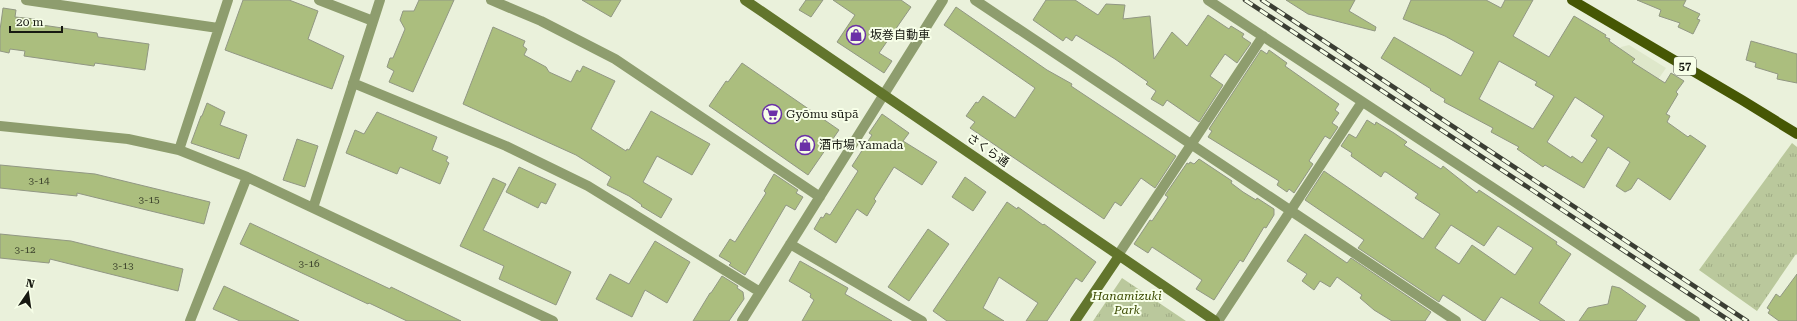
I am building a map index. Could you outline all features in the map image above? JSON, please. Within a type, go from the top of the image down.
[{"type":"main road","name":"57","points":[[1572,0],[1797,134]]},
{"type":"street","points":[[26,0],[218,28]]},
{"type":"street","points":[[179,150],[228,0]]},
{"type":"street","points":[[319,0],[373,21]]},
{"type":"street","points":[[313,208],[380,0]]},
{"type":"street","points":[[491,0],[541,21],[615,59],[820,197]]},
{"type":"street","name":"さくら通","points":[[745,0],[1216,321]]},
{"type":"street","points":[[742,321],[943,0]]},
{"type":"street","points":[[975,0],[1456,321]]},
{"type":"street","points":[[1208,0],[1695,321]]},
{"type":"street","points":[[1075,321],[1263,36]]},
{"type":"street","points":[[353,83],[506,146],[588,186],[760,292]]},
{"type":"street","points":[[1216,321],[1291,211],[1362,102]]},
{"type":"street","points":[[0,126],[128,139],[179,150],[247,177],[553,321]]},
{"type":"street","points":[[190,321],[247,177]]},
{"type":"street","points":[[790,244],[922,321]]},
{"type":"shaded area","points":[[1629,45],[1666,68],[1625,127],[1598,82],[1621,47]]},
{"type":"green space","points":[[1792,143],[1797,147],[1797,255],[1796,254],[1757,311],[1699,270]]},
{"type":"green space","name":"Hanamizuki Park","points":[[1122,278],[1186,321],[1093,321]]},
{"type":"building","points":[[243,0],[289,0],[318,11],[308,39],[344,56],[332,89],[225,50]]},
{"type":"building","points":[[419,0],[454,0],[413,92],[389,82],[394,71],[387,67],[390,58],[393,58],[405,29],[400,20],[403,11],[414,11]]},
{"type":"building","points":[[582,0],[621,0],[611,17]]},
{"type":"building","points":[[806,0],[823,0],[811,17],[799,10]]},
{"type":"building","points":[[833,0],[901,0],[911,7],[879,53],[892,61],[884,73],[837,42],[855,15]]},
{"type":"building","points":[[1046,0],[1075,0],[1098,15],[1106,4],[1125,5],[1123,19],[1150,16],[1154,59],[1172,32],[1187,46],[1208,15],[1229,29],[1231,26],[1244,34],[1242,37],[1251,43],[1237,63],[1225,54],[1210,76],[1223,85],[1199,122],[1167,100],[1163,106],[1151,99],[1156,91],[1146,84],[1148,82],[1115,59],[1076,35],[1072,41],[1066,37],[1063,41],[1033,20]]},
{"type":"building","points":[[1286,0],[1355,0],[1349,11],[1376,27],[1375,31],[1308,14]]},
{"type":"building","points":[[1411,0],[1486,0],[1501,8],[1505,0],[1533,0],[1513,36],[1549,57],[1574,16],[1606,35],[1605,37],[1610,39],[1609,41],[1635,59],[1632,62],[1665,83],[1671,73],[1684,81],[1676,92],[1678,94],[1666,114],[1670,116],[1667,122],[1688,137],[1690,135],[1706,146],[1670,200],[1638,178],[1631,189],[1625,192],[1616,186],[1630,162],[1608,147],[1584,188],[1545,165],[1543,167],[1517,149],[1519,147],[1491,132],[1493,128],[1444,102],[1445,99],[1430,90],[1431,89],[1381,58],[1394,37],[1461,76],[1474,52],[1445,36],[1403,19]],"holes":[[[1499,61],[1537,82],[1535,85],[1554,96],[1533,129],[1479,99]],[[1575,97],[1604,116],[1591,136],[1597,140],[1582,163],[1572,156],[1571,158],[1547,142]]]},
{"type":"building","points":[[1637,0],[1686,0],[1683,6],[1700,14],[1697,19],[1700,20],[1693,34],[1678,27],[1680,23],[1659,16],[1661,10]]},
{"type":"building","points":[[956,7],[1047,70],[1072,84],[1071,86],[1176,156],[1155,188],[1141,178],[1121,206],[1115,202],[1104,219],[970,128],[975,122],[966,116],[976,102],[978,103],[983,96],[1015,118],[1035,88],[944,25]]},
{"type":"building","points":[[3,8],[16,10],[15,17],[35,19],[35,24],[97,33],[98,37],[149,44],[145,70],[95,63],[94,66],[24,56],[25,51],[10,49],[9,53],[0,51],[0,30]]},
{"type":"building","points":[[493,27],[525,41],[523,46],[527,49],[524,55],[546,67],[549,72],[571,82],[577,70],[580,72],[583,66],[615,81],[591,129],[626,151],[627,149],[629,150],[651,111],[710,144],[692,175],[657,156],[643,182],[672,199],[661,218],[641,206],[642,205],[629,196],[607,185],[611,177],[576,155],[463,104]]},
{"type":"building","points":[[1751,41],[1797,54],[1797,83],[1777,79],[1778,74],[1755,67],[1756,63],[1746,60]]},
{"type":"building","points":[[1261,50],[1267,54],[1269,50],[1287,63],[1285,66],[1339,104],[1335,110],[1339,113],[1332,123],[1338,127],[1330,139],[1325,136],[1309,161],[1313,164],[1294,193],[1289,189],[1287,192],[1277,185],[1279,181],[1208,137],[1212,131],[1209,129]]},
{"type":"building","points":[[742,63],[839,130],[808,175],[709,106],[726,81],[728,82]]},
{"type":"building","points":[[207,103],[225,112],[220,125],[247,135],[239,159],[191,143]]},
{"type":"building","points":[[377,112],[437,137],[432,150],[448,157],[446,161],[449,163],[440,184],[400,167],[397,174],[346,153],[355,130],[364,134]]},
{"type":"building","points":[[882,114],[909,133],[903,141],[937,162],[922,185],[894,167],[874,199],[876,201],[867,216],[857,209],[836,243],[814,229],[821,217],[823,218],[826,213],[830,215],[858,171],[852,166],[872,135],[869,133]]},
{"type":"building","points":[[1367,120],[1375,125],[1376,122],[1407,142],[1404,145],[1441,169],[1443,166],[1477,193],[1479,190],[1557,242],[1556,244],[1571,254],[1539,303],[1565,321],[1541,321],[1501,297],[1485,321],[1483,321],[1443,295],[1439,302],[1358,248],[1364,240],[1305,200],[1324,171],[1423,239],[1440,214],[1415,198],[1418,194],[1386,172],[1384,172],[1381,177],[1351,156],[1352,153],[1341,146],[1349,134],[1356,138]],"holes":[[[1451,225],[1484,246],[1498,226],[1533,248],[1515,275],[1472,245],[1459,264],[1435,248]]]},
{"type":"building","points":[[297,139],[318,146],[305,187],[283,180]]},
{"type":"building","points":[[1199,159],[1232,181],[1231,183],[1243,192],[1256,200],[1257,198],[1274,209],[1274,215],[1266,228],[1264,227],[1243,262],[1240,260],[1214,300],[1196,289],[1202,280],[1152,247],[1148,253],[1134,244],[1168,197],[1165,195],[1187,163],[1189,164],[1190,162],[1194,164]]},
{"type":"building","points":[[0,165],[95,174],[210,202],[204,224],[77,193],[77,196],[0,188]]},
{"type":"building","points":[[519,167],[556,184],[546,204],[541,202],[538,208],[506,192]]},
{"type":"building","points":[[774,174],[798,190],[796,193],[803,197],[795,210],[786,205],[745,275],[729,265],[731,263],[719,256],[730,239],[735,242],[766,193],[764,191]]},
{"type":"building","points":[[965,177],[986,192],[973,211],[952,197]]},
{"type":"building","points":[[493,178],[506,184],[483,230],[571,272],[556,305],[499,279],[504,266],[460,246]]},
{"type":"building","points":[[1007,202],[1017,209],[1018,207],[1043,225],[1044,224],[1096,262],[1082,282],[1076,278],[1047,321],[1026,321],[1038,303],[999,277],[983,308],[1004,321],[947,321],[933,311]]},
{"type":"building","points":[[250,223],[390,289],[391,287],[461,321],[407,321],[369,303],[368,304],[240,244]]},
{"type":"building","points":[[928,229],[949,244],[909,301],[888,287]]},
{"type":"building","points":[[0,234],[71,241],[183,269],[178,291],[50,259],[49,263],[0,258]]},
{"type":"building","points":[[1305,234],[1347,263],[1351,258],[1431,312],[1425,321],[1392,321],[1374,310],[1360,298],[1362,295],[1337,277],[1330,287],[1320,281],[1314,290],[1302,281],[1307,274],[1287,261]]},
{"type":"building","points":[[655,241],[690,262],[667,303],[645,290],[632,317],[596,299],[610,274],[629,284]]},
{"type":"building","points":[[800,261],[848,288],[845,294],[892,321],[802,321],[814,300],[810,297],[811,294],[789,281]]},
{"type":"building","points":[[1797,274],[1797,321],[1779,321],[1768,313],[1770,310],[1767,308],[1776,294],[1780,297]]},
{"type":"building","points":[[722,276],[738,286],[737,288],[743,292],[744,299],[729,321],[693,321],[710,293]]},
{"type":"building","points":[[224,286],[299,321],[240,321],[213,309]]},
{"type":"building","points":[[1612,286],[1620,288],[1646,306],[1636,321],[1579,321],[1588,308],[1608,304]]},
{"type":"railway","points":[[1245,0],[1730,321]]},
{"type":"railway","points":[[1262,0],[1747,321]]},
{"type":"place","name":"坂巻自動車","points":[[856,35]]},
{"type":"place","name":"Gyōmu sūpā","points":[[772,114]]},
{"type":"place","name":"酒市場 Yamada","points":[[805,145]]}]
